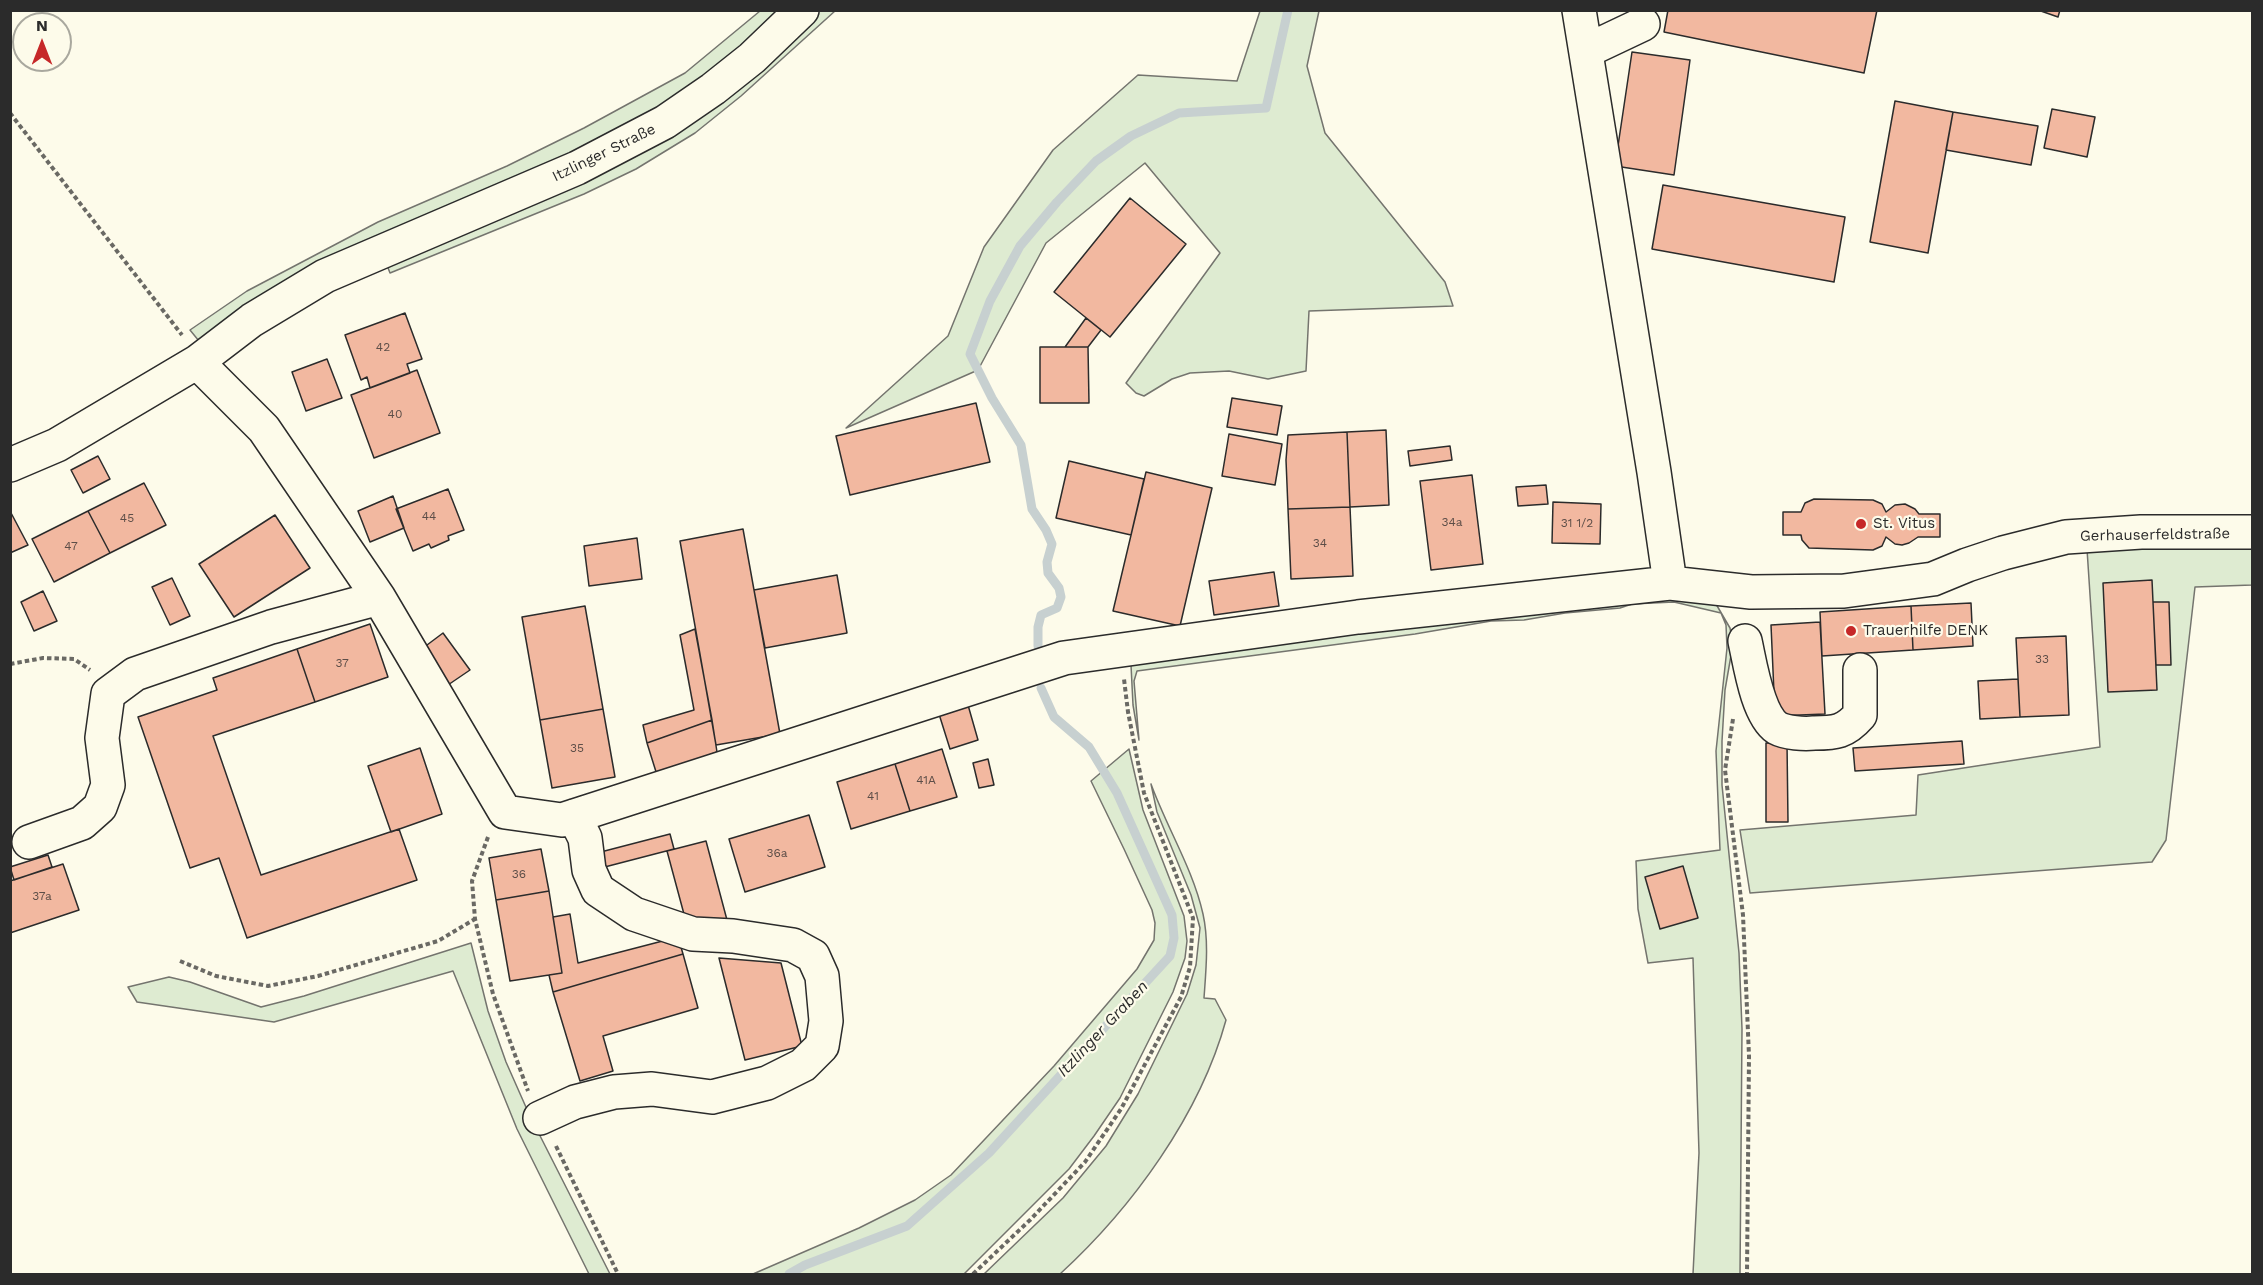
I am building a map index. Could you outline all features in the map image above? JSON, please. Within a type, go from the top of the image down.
[{"type":"street","name":"Itzlinger Straße","points":[[10,465],[57,445],[197,362],[261,314],[325,276],[577,168],[665,122],[713,89],[744,64],[802,10]]},
{"type":"street","points":[[1579,10],[1670,583]]},
{"type":"street","points":[[1586,51],[1643,24]]},
{"type":"street","points":[[197,362],[264,429],[379,598],[505,812]]},
{"type":"street","name":"Gerhauserfeldstraße","points":[[505,812],[562,820],[1064,658],[1358,617],[1670,583],[1751,592],[1844,591],[1933,579],[1967,565],[2066,537],[2141,532],[2253,532]]},
{"type":"street","points":[[1751,592],[1743,656],[1767,718],[1778,729],[1836,733],[1850,726],[1860,715],[1860,670]]},
{"type":"street","points":[[29,842],[82,823],[100,807],[108,785],[102,738],[108,694],[135,674],[271,627],[379,598]]},
{"type":"street","points":[[540,1118],[575,1102],[614,1092],[652,1089],[712,1097],[767,1083],[803,1065],[822,1046],[826,1021],[822,976],[813,956],[793,945],[734,936],[693,934],[634,914],[598,890],[589,870],[585,838],[574,816]]},
{"type":"path","points":[[10,113],[184,338],[197,362]]},
{"type":"path","points":[[973,1275],[1085,1162],[1121,1109],[1180,997],[1190,967],[1193,918],[1144,793],[1128,712],[1122,650]]},
{"type":"path","points":[[1743,656],[1725,770],[1743,915],[1749,1056],[1747,1275]]},
{"type":"path","points":[[10,664],[43,658],[74,659],[94,673],[108,694]]},
{"type":"path","points":[[505,812],[485,840],[472,881],[475,919],[493,994],[512,1051],[540,1118],[568,1167],[618,1275]]},
{"type":"path","points":[[180,962],[216,976],[268,986],[318,976],[438,941],[475,919]]},
{"type":"green space","points":[[760,11],[790,11],[663,113],[203,346],[190,330],[247,291],[378,222],[507,166],[584,128],[685,73]]},
{"type":"green space","points":[[814,11],[835,11],[741,96],[695,133],[636,169],[584,194],[390,273],[385,260],[466,227]]},
{"type":"green space","points":[[1260,11],[1319,11],[1307,66],[1325,133],[1445,282],[1453,306],[1309,311],[1306,371],[1268,379],[1229,371],[1190,373],[1172,379],[1144,396],[1136,393],[1126,383],[1220,253],[1145,163],[1046,243],[978,370],[846,428],[948,336],[984,247],[1053,150],[1138,75],[1237,81]]},
{"type":"green space","points":[[2252,545],[2252,585],[2195,587],[2166,840],[2152,862],[1750,893],[1740,830],[1916,815],[1918,775],[2100,747],[2087,549]]},
{"type":"green space","points":[[1678,597],[1716,604],[1730,628],[1733,644],[1725,690],[1722,785],[1739,953],[1742,1029],[1740,1274],[1693,1274],[1699,1153],[1693,958],[1648,963],[1638,909],[1636,861],[1720,850],[1716,751],[1727,648],[1726,625],[1721,613],[1674,602],[1632,604],[1620,608],[1565,613],[1524,620],[1491,621],[1415,634],[1137,671],[1134,681],[1139,740],[1133,705],[1131,665],[1369,630]]},
{"type":"green space","points":[[1129,749],[1143,810],[1184,916],[1187,941],[1185,958],[1173,992],[1120,1098],[1094,1136],[1069,1169],[964,1274],[753,1274],[859,1228],[915,1200],[951,1175],[1054,1066],[1137,969],[1154,940],[1155,923],[1152,910],[1091,781]]},
{"type":"green space","points":[[1151,784],[1199,897],[1205,924],[1204,998],[1215,999],[1226,1020],[1199,1090],[1181,1125],[1137,1190],[1087,1248],[1060,1274],[984,1274],[1063,1198],[1106,1146],[1138,1094],[1187,994],[1196,965],[1200,928],[1191,895],[1157,812]]},
{"type":"green space","points":[[471,943],[488,1011],[506,1062],[529,1114],[610,1274],[589,1274],[517,1129],[453,971],[274,1022],[137,1002],[128,987],[169,977],[261,1007],[304,996]]},
{"type":"building","points":[[1668,10],[1877,10],[1864,73],[1664,32]]},
{"type":"building","points":[[2038,10],[2060,10],[2058,17]]},
{"type":"building","points":[[1632,52],[1690,60],[1674,175],[1615,166]]},
{"type":"building","points":[[1895,101],[1953,112],[1928,253],[1870,242]]},
{"type":"building","points":[[2052,109],[2095,117],[2087,157],[2044,148]]},
{"type":"building","points":[[1953,112],[2038,126],[2031,165],[1946,150]]},
{"type":"building","points":[[1663,185],[1845,217],[1834,282],[1652,249]]},
{"type":"building","points":[[1130,198],[1186,244],[1110,337],[1054,292]]},
{"type":"building","points":[[405,313],[422,359],[407,364],[410,373],[370,388],[367,377],[361,380],[345,335]]},
{"type":"building","points":[[1086,318],[1101,330],[1088,347],[1065,347]]},
{"type":"building","points":[[1040,347],[1088,347],[1089,403],[1040,403]]},
{"type":"building","points":[[327,359],[342,398],[306,411],[292,372]]},
{"type":"building","points":[[417,370],[440,433],[374,458],[351,395]]},
{"type":"building","points":[[1232,398],[1282,406],[1277,435],[1227,427]]},
{"type":"building","points":[[976,403],[990,462],[850,495],[836,436]]},
{"type":"building","points":[[1386,430],[1389,505],[1350,507],[1347,432]]},
{"type":"building","points":[[1347,432],[1350,507],[1288,509],[1286,460],[1288,435]]},
{"type":"building","points":[[1229,434],[1282,444],[1275,485],[1222,476]]},
{"type":"building","points":[[1450,446],[1452,460],[1410,466],[1408,451]]},
{"type":"building","points":[[98,456],[110,479],[83,493],[71,470]]},
{"type":"building","points":[[1069,461],[1144,479],[1131,535],[1056,518]]},
{"type":"building","points":[[1146,472],[1212,488],[1180,626],[1113,611]]},
{"type":"building","points":[[1472,475],[1483,564],[1431,570],[1420,481]]},
{"type":"building","points":[[144,483],[166,525],[110,553],[88,511]]},
{"type":"building","points":[[1546,485],[1548,504],[1518,506],[1516,487]]},
{"type":"building","points":[[448,489],[464,530],[448,536],[449,540],[431,548],[429,544],[413,551],[396,509]]},
{"type":"building","points":[[393,496],[404,528],[370,542],[358,511]]},
{"type":"building","name":"St. Vitus","points":[[1814,499],[1873,500],[1882,504],[1886,512],[1895,505],[1905,504],[1919,514],[1940,514],[1940,537],[1918,537],[1902,545],[1895,544],[1886,537],[1882,546],[1873,550],[1809,548],[1801,535],[1783,535],[1783,512],[1801,512],[1805,503]]},
{"type":"building","points":[[1553,502],[1601,504],[1600,544],[1552,543]]},
{"type":"building","points":[[1350,507],[1353,576],[1291,579],[1288,509]]},
{"type":"building","points":[[10,511],[28,545],[10,553]]},
{"type":"building","points":[[88,511],[110,553],[54,582],[32,539]]},
{"type":"building","points":[[275,515],[310,568],[234,617],[199,564]]},
{"type":"building","points":[[743,529],[780,734],[716,745],[680,541]]},
{"type":"building","points":[[637,538],[642,579],[589,586],[584,546]]},
{"type":"building","points":[[1274,572],[1279,606],[1214,615],[1209,581]]},
{"type":"building","points":[[837,575],[847,633],[765,648],[754,590]]},
{"type":"building","points":[[172,578],[190,616],[170,625],[152,587]]},
{"type":"building","points":[[2152,580],[2157,690],[2108,692],[2103,583]]},
{"type":"building","points":[[43,591],[57,621],[34,631],[21,602]]},
{"type":"building","points":[[2153,602],[2169,602],[2171,665],[2156,665]]},
{"type":"building","points":[[1971,603],[1973,646],[1913,650],[1911,606]]},
{"type":"building","points":[[585,606],[603,709],[540,720],[522,617]]},
{"type":"building","points":[[1911,606],[1913,650],[1822,656],[1820,612]]},
{"type":"building","points":[[1820,622],[1825,714],[1775,716],[1771,625]]},
{"type":"building","points":[[370,624],[388,677],[315,702],[297,649]]},
{"type":"building","points":[[695,629],[712,720],[647,743],[643,725],[694,710],[680,635]]},
{"type":"building","points":[[443,633],[470,670],[445,687],[419,651]]},
{"type":"building","points":[[2066,636],[2069,715],[2020,717],[2016,638]]},
{"type":"building","points":[[297,649],[315,702],[213,736],[261,875],[399,829],[417,880],[247,938],[219,858],[190,868],[138,717],[217,690],[213,678]]},
{"type":"building","points":[[2018,679],[2020,717],[1980,719],[1978,681]]},
{"type":"building","points":[[968,705],[978,740],[950,749],[939,714]]},
{"type":"building","points":[[603,709],[615,777],[552,788],[540,720]]},
{"type":"building","points":[[712,720],[717,752],[657,775],[647,743]]},
{"type":"building","points":[[1962,741],[1964,764],[1855,771],[1853,748]]},
{"type":"building","points":[[1766,743],[1787,743],[1788,822],[1766,822]]},
{"type":"building","points":[[420,748],[442,814],[391,832],[368,766]]},
{"type":"building","points":[[942,749],[957,797],[910,811],[895,764]]},
{"type":"building","points":[[988,759],[994,785],[979,788],[973,763]]},
{"type":"building","points":[[895,764],[910,811],[851,829],[837,782]]},
{"type":"building","points":[[809,815],[825,867],[745,892],[729,839]]},
{"type":"building","points":[[670,834],[674,849],[597,869],[593,854]]},
{"type":"building","points":[[706,841],[727,920],[688,929],[667,851]]},
{"type":"building","points":[[541,849],[549,891],[496,900],[489,858]]},
{"type":"building","points":[[48,855],[52,867],[14,880],[10,867]]},
{"type":"building","points":[[63,864],[79,910],[10,933],[10,881]]},
{"type":"building","points":[[1683,866],[1698,918],[1660,929],[1645,877]]},
{"type":"building","points":[[549,891],[562,973],[510,981],[496,900]]},
{"type":"building","points":[[570,914],[578,963],[678,937],[683,954],[553,992],[549,975],[562,973],[553,917]]},
{"type":"building","points":[[683,954],[698,1008],[603,1036],[613,1071],[580,1081],[553,992]]},
{"type":"building","points":[[719,958],[781,963],[802,1046],[745,1060]]},
{"type":"waterway","name":"Itzlinger Graben","points":[[1038,646],[1038,627],[1041,615],[1057,608],[1061,597],[1059,588],[1048,573],[1047,562],[1052,544],[1032,509],[1021,445],[992,398],[970,354],[990,301],[1020,246],[1057,202],[1096,161],[1131,136],[1179,113],[1266,108],[1288,10]]},
{"type":"waterway","name":"Itzlinger Graben","points":[[789,1274],[805,1265],[907,1226],[989,1153],[1170,956],[1174,938],[1172,915],[1117,793],[1089,747],[1054,717],[1041,688]]},
{"type":"place","name":"St. Vitus","points":[[1861,524]]},
{"type":"place","name":"Trauerhilfe DENK","points":[[1851,631]]}]
